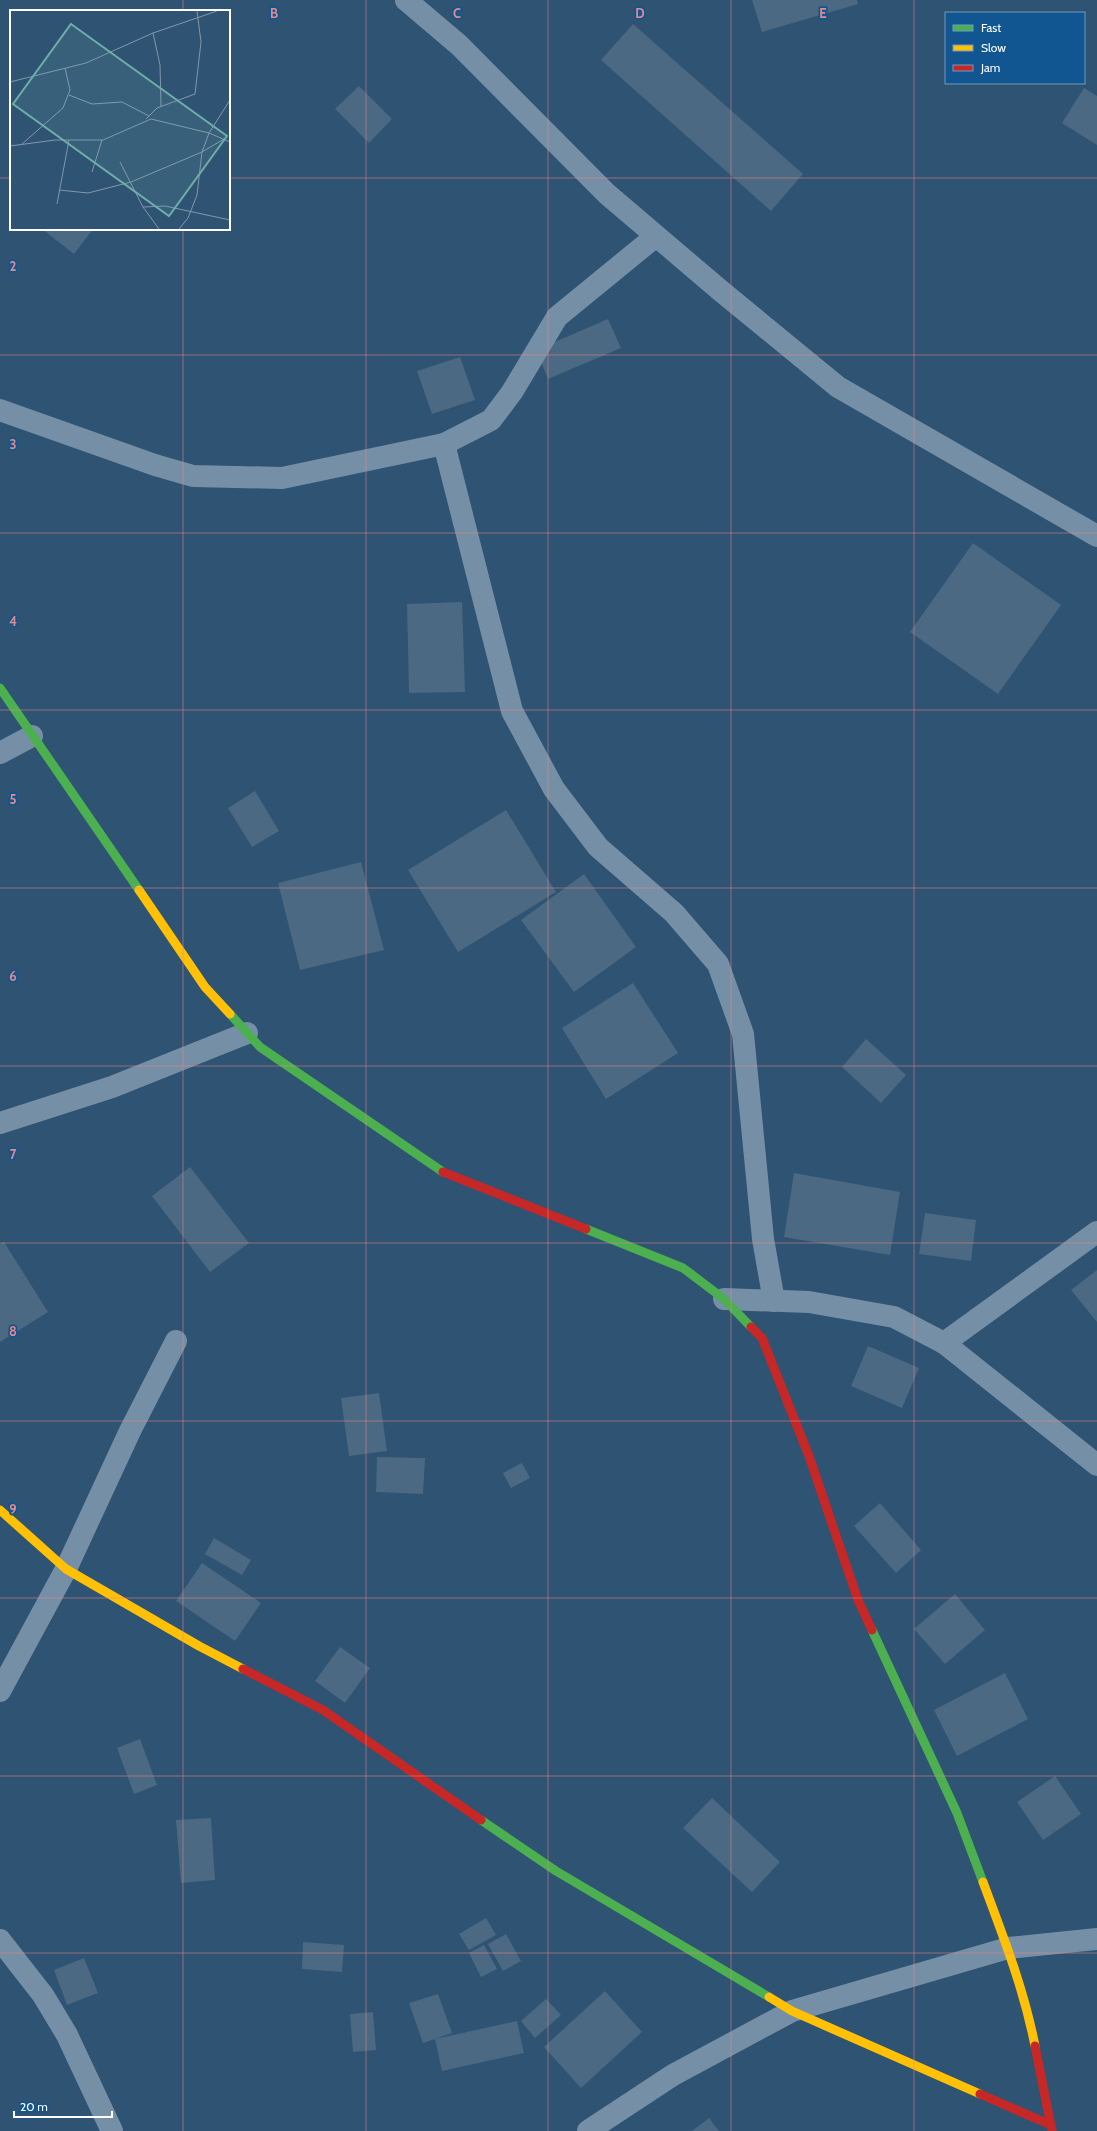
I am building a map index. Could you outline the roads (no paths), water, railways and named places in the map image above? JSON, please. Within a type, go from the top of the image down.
[{"type":"street","points":[[406,0],[459,46],[607,194],[838,387],[1097,536]]},
{"type":"street","points":[[0,410],[155,465],[193,476],[282,478],[444,444],[491,420],[512,392],[557,317],[656,236]]},
{"type":"street","points":[[444,444],[512,711],[554,789],[598,847],[674,913],[718,964],[743,1034],[763,1239],[774,1300]]},
{"type":"street","points":[[0,688],[205,987],[260,1046],[445,1173],[683,1268],[724,1298],[762,1338],[809,1456],[858,1600],[957,1813],[1008,1948],[1030,2020],[1052,2128]]},
{"type":"street","points":[[0,753],[32,736]]},
{"type":"street","points":[[0,1123],[112,1087],[247,1033]]},
{"type":"street","points":[[944,1343],[1097,1232]]},
{"type":"street","points":[[724,1298],[809,1302],[894,1317],[944,1343],[1097,1465]]},
{"type":"street","points":[[0,1691],[66,1569],[130,1431],[176,1341]]},
{"type":"street","points":[[0,1510],[66,1569],[199,1646],[323,1710],[556,1870],[792,2011],[1052,2128]]},
{"type":"street","points":[[0,1940],[43,1995],[67,2035],[112,2131]]},
{"type":"street","points":[[588,2131],[673,2075],[792,2011],[1008,1948],[1097,1940]]}]
